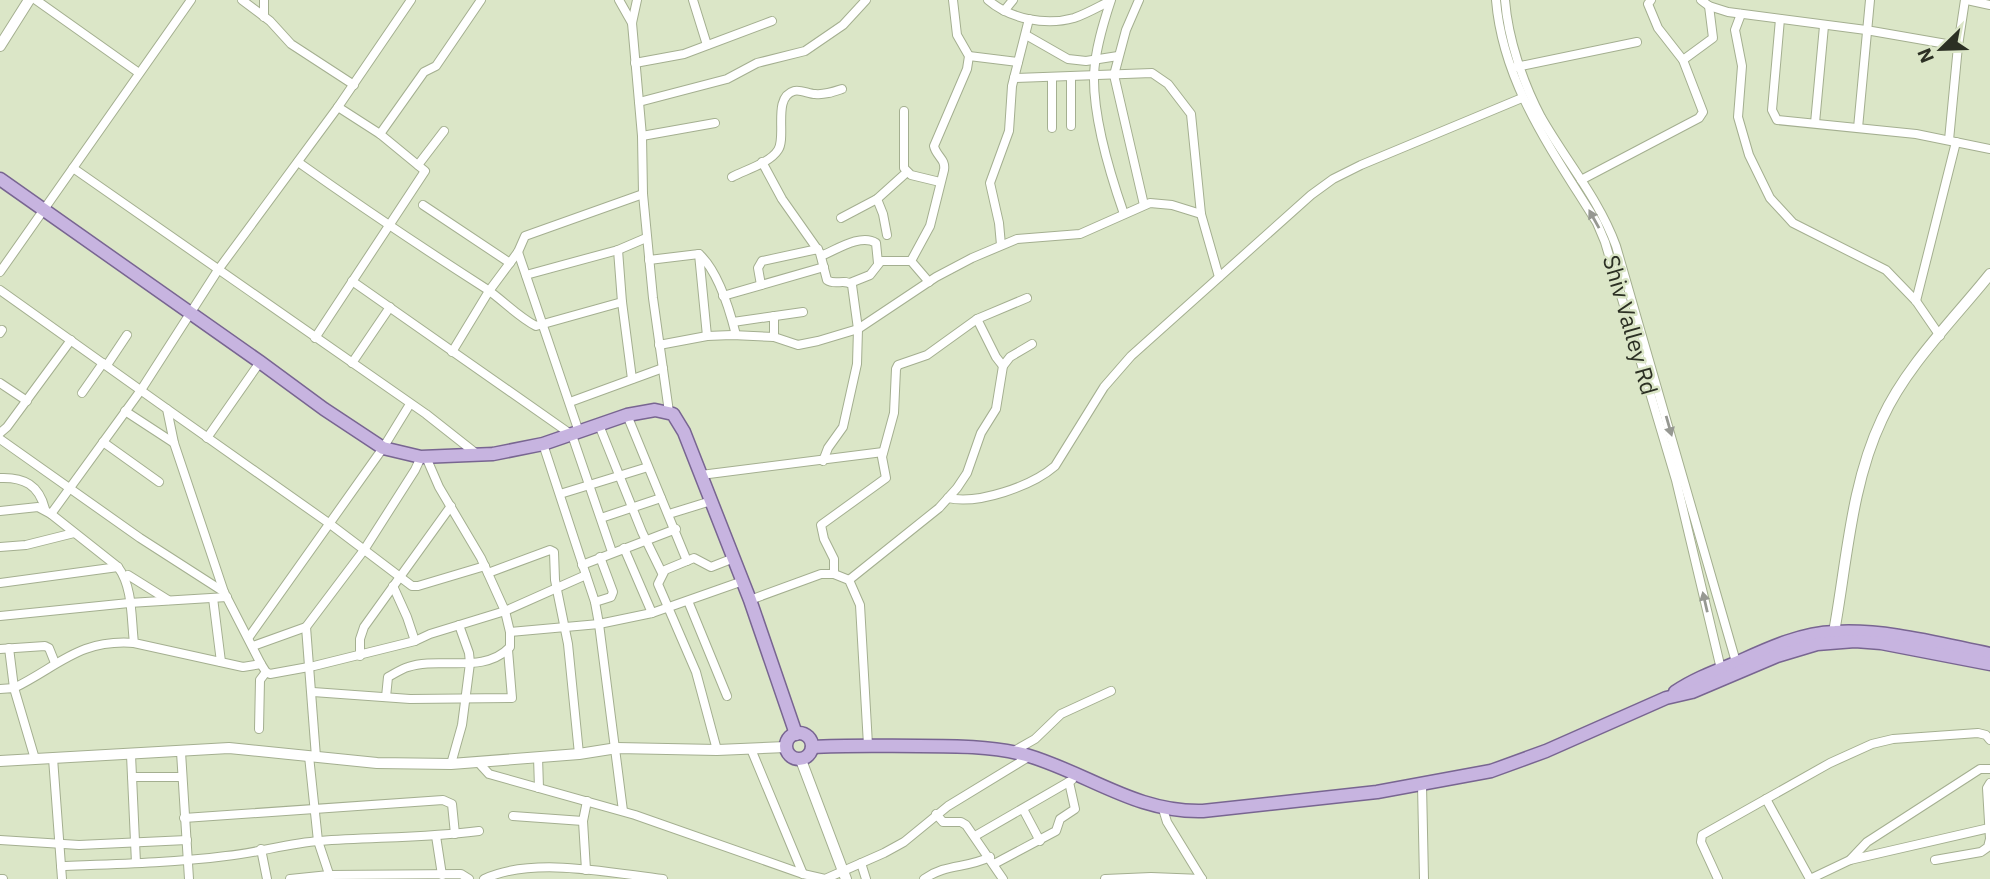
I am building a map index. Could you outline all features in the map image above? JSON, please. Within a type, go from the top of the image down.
[{"type":"main road","points":[[0,179],[383,448],[423,457],[478,455],[543,443],[627,415],[654,410],[668,412],[678,420],[734,558],[796,734]]},
{"type":"main road","points":[[812,747],[957,746],[1013,752],[1030,756],[1073,779],[1163,809],[1194,812],[1264,806],[1422,785],[1492,771],[1666,698],[1736,662],[1795,639],[1834,632],[1888,635],[1990,654]]},
{"type":"main road","points":[[1666,698],[1692,692],[1804,647],[1832,642],[1881,643],[1990,664]]},
{"type":"main road","points":[[796,734],[807,736],[812,747],[810,754],[801,760],[789,755],[786,747],[787,740],[796,734]]},
{"type":"street","points":[[0,46],[29,0]]},
{"type":"street","points":[[36,0],[139,73]]},
{"type":"street","points":[[0,272],[191,0]]},
{"type":"street","points":[[242,0],[291,44],[354,85]]},
{"type":"street","points":[[264,0],[264,17]]},
{"type":"street","points":[[48,511],[70,488],[141,390],[218,270],[354,85],[411,0]]},
{"type":"street","points":[[380,134],[424,72],[436,66],[481,0]]},
{"type":"street","points":[[619,0],[632,23]]},
{"type":"street","points":[[637,0],[632,23],[642,136],[646,238],[668,412]]},
{"type":"street","points":[[693,0],[707,45]]},
{"type":"street","points":[[639,102],[727,79],[757,63],[805,51],[842,25],[866,0]]},
{"type":"street","points":[[911,261],[930,226],[945,164],[934,146],[965,78],[969,55],[957,35],[953,0]]},
{"type":"street","points":[[988,0],[1004,10],[1029,19],[1065,20],[1076,18],[1110,1]]},
{"type":"street","points":[[1004,10],[1013,0]]},
{"type":"street","points":[[1139,0],[1130,18],[1114,75],[1144,205]]},
{"type":"street","name":"Shiv Valley Rd","points":[[1496,0],[1522,98],[1597,223],[1605,242],[1676,481],[1721,669]]},
{"type":"street","name":"Shiv Valley Rd","points":[[1505,0],[1515,67],[1541,116],[1606,219],[1616,246],[1736,662]]},
{"type":"street","points":[[1581,180],[1702,115],[1683,60],[1658,29],[1648,4],[1651,0]]},
{"type":"street","points":[[1701,0],[1709,6],[1741,14],[1866,30],[1958,46]]},
{"type":"street","points":[[1858,128],[1870,0]]},
{"type":"street","points":[[1916,301],[1953,141],[1958,46],[1966,0],[1990,5]]},
{"type":"street","points":[[1110,1],[1094,77],[1103,137],[1113,182],[1124,214]]},
{"type":"street","points":[[1683,60],[1713,38],[1709,6]]},
{"type":"street","points":[[1741,14],[1735,30],[1742,66],[1738,117],[1749,155],[1770,198],[1793,223],[1886,270],[1916,301],[1940,336]]},
{"type":"street","points":[[1002,245],[990,183],[1009,131],[1014,78],[1029,19]]},
{"type":"street","points":[[1780,19],[1773,114],[1780,121],[1858,128],[1990,149]]},
{"type":"street","points":[[635,63],[684,54],[772,21]]},
{"type":"street","points":[[1815,123],[1824,26]]},
{"type":"street","points":[[1026,35],[1068,59],[1079,61],[1118,57]]},
{"type":"street","points":[[1515,67],[1637,42]]},
{"type":"street","points":[[969,55],[1018,62]]},
{"type":"street","points":[[1014,78],[1152,73],[1158,75],[1185,104],[1193,124],[1201,214],[1219,277]]},
{"type":"street","points":[[1052,77],[1052,128]]},
{"type":"street","points":[[1071,77],[1071,126]]},
{"type":"street","points":[[732,177],[774,155],[780,145],[781,111],[789,94],[794,91],[826,94],[842,89]]},
{"type":"street","points":[[948,498],[966,500],[1026,485],[1055,466],[1104,387],[1130,356],[1332,179],[1361,164],[1522,98]]},
{"type":"street","points":[[315,338],[425,171],[380,134],[338,107]]},
{"type":"street","points":[[904,111],[903,162],[907,172]]},
{"type":"street","points":[[642,136],[715,123]]},
{"type":"street","points":[[418,165],[444,131]]},
{"type":"street","points":[[298,162],[388,226],[489,291],[536,326],[622,302]]},
{"type":"street","points":[[762,162],[782,199],[820,253],[829,282],[850,283],[870,275],[884,260],[911,261],[929,282]]},
{"type":"street","points":[[73,168],[410,404],[478,455]]},
{"type":"street","points":[[907,172],[940,182]]},
{"type":"street","points":[[841,218],[877,199],[907,172]]},
{"type":"street","points":[[452,352],[489,291],[518,252],[525,236],[643,194]]},
{"type":"street","points":[[877,199],[887,235]]},
{"type":"street","points":[[659,345],[708,336],[736,335],[774,337],[798,345],[858,329],[958,264],[1025,237],[1080,234],[1156,202],[1201,214]]},
{"type":"street","points":[[423,205],[510,263]]},
{"type":"street","points":[[526,275],[618,250],[646,238]]},
{"type":"street","points":[[761,285],[758,268],[762,261],[820,253],[867,239],[876,243],[878,264]]},
{"type":"street","points":[[618,250],[632,379]]},
{"type":"street","points":[[518,252],[570,402],[589,485],[612,552]]},
{"type":"street","points":[[649,260],[699,254]]},
{"type":"street","points":[[699,254],[723,296],[736,335]]},
{"type":"street","points":[[699,254],[708,336]]},
{"type":"street","points":[[723,296],[824,267]]},
{"type":"street","points":[[1834,632],[1850,534],[1871,443],[1882,417],[1908,374],[1990,274]]},
{"type":"street","points":[[352,281],[452,352],[575,433]]},
{"type":"street","points":[[823,461],[828,448],[843,427],[857,364],[858,329],[850,283]]},
{"type":"street","points":[[0,290],[330,524],[412,586],[486,570],[553,550],[556,589],[565,627],[579,754]]},
{"type":"street","points":[[834,574],[834,559],[824,539],[821,525],[887,478],[882,457],[894,413],[898,365],[927,355],[977,319],[1027,298]]},
{"type":"street","points":[[352,363],[390,307]]},
{"type":"street","points":[[733,322],[803,312]]},
{"type":"street","points":[[774,316],[774,337]]},
{"type":"street","points":[[977,319],[1003,366]]},
{"type":"street","points":[[82,393],[127,335]]},
{"type":"street","points":[[71,340],[0,436],[140,538],[225,594]]},
{"type":"street","points":[[849,580],[948,498],[967,473],[981,433],[996,409],[1003,366],[1010,357],[1032,344]]},
{"type":"street","points":[[207,438],[260,362]]},
{"type":"street","points":[[570,402],[663,368]]},
{"type":"street","points":[[0,383],[27,401]]},
{"type":"street","points":[[251,641],[410,404]]},
{"type":"street","points":[[167,409],[174,443],[225,594],[263,668],[260,680],[260,729]]},
{"type":"street","points":[[125,411],[174,443]]},
{"type":"street","points":[[627,415],[687,561]]},
{"type":"street","points":[[598,425],[662,573],[659,589],[696,672],[717,750]]},
{"type":"street","points":[[103,442],[159,482]]},
{"type":"street","points":[[543,443],[595,602],[617,748],[623,811]]},
{"type":"street","points":[[701,475],[883,453]]},
{"type":"street","points":[[251,641],[306,627],[364,550],[423,457],[486,570],[505,611],[510,632],[508,650],[512,698],[386,697],[313,692]]},
{"type":"street","points":[[559,494],[648,467]]},
{"type":"street","points":[[0,478],[22,480],[42,496],[48,511]]},
{"type":"street","points":[[601,518],[661,498]]},
{"type":"street","points":[[669,514],[711,501]]},
{"type":"street","points":[[360,656],[361,632],[451,506]]},
{"type":"street","points":[[0,511],[38,508],[48,511],[118,567],[129,586],[134,643]]},
{"type":"street","points":[[582,565],[676,529]]},
{"type":"street","points":[[0,547],[26,545],[74,533]]},
{"type":"street","points":[[624,548],[652,613]]},
{"type":"street","points":[[595,602],[611,597],[614,592],[600,557]]},
{"type":"street","points":[[662,573],[698,558],[704,565],[711,567],[734,558]]},
{"type":"street","points":[[0,583],[118,567]]},
{"type":"street","points":[[750,600],[821,574],[834,574],[849,580],[860,605],[868,746]]},
{"type":"street","points":[[128,575],[168,600]]},
{"type":"street","points":[[0,689],[14,688],[73,653],[101,643],[134,643],[243,667],[263,668],[275,674],[415,641],[505,611],[586,575]]},
{"type":"street","points":[[510,632],[599,624],[652,613],[743,581]]},
{"type":"street","points":[[393,586],[415,641]]},
{"type":"street","points":[[0,617],[129,603],[213,598],[225,594]]},
{"type":"street","points":[[213,598],[220,662]]},
{"type":"street","points":[[688,601],[727,696]]},
{"type":"street","points":[[451,764],[466,699],[470,663],[459,625]]},
{"type":"street","points":[[306,627],[313,692],[314,808],[318,841],[329,877]]},
{"type":"street","points":[[36,759],[4,649],[45,646],[49,648],[55,663]]},
{"type":"street","points":[[386,697],[388,677],[409,666],[470,663],[508,650]]},
{"type":"street","points":[[1013,752],[1035,738],[1061,714],[1111,691]]},
{"type":"street","points":[[1718,879],[1701,842],[1702,835],[1830,764],[1881,741],[1978,733],[1986,735],[1990,740]]},
{"type":"street","points":[[0,761],[229,748],[377,763],[451,764],[579,754],[617,748],[717,750],[786,747]]},
{"type":"street","points":[[751,749],[803,874]]},
{"type":"street","points":[[181,752],[189,879]]},
{"type":"street","points":[[131,755],[136,863]]},
{"type":"street","points":[[478,762],[489,774],[623,811],[803,874],[825,879],[844,875],[861,863],[904,842],[936,814],[1030,756]]},
{"type":"street","points":[[538,757],[539,788]]},
{"type":"street","points":[[53,758],[62,879]]},
{"type":"street","points":[[801,760],[844,875]]},
{"type":"street","points":[[1850,860],[1860,847],[1878,835],[1980,769],[1990,769]]},
{"type":"street","points":[[132,777],[182,777]]},
{"type":"street","points":[[924,879],[949,866],[992,861],[1053,834],[1060,819],[1075,809],[1073,779],[975,836]]},
{"type":"street","points":[[1934,860],[1981,852],[1989,848],[1987,789],[1990,783]]},
{"type":"street","points":[[1422,785],[1424,879]]},
{"type":"street","points":[[1766,799],[1810,879],[1850,860],[1989,822]]},
{"type":"street","points":[[184,818],[449,801],[453,808],[455,834]]},
{"type":"street","points":[[586,870],[583,821],[587,801]]},
{"type":"street","points":[[1023,809],[1040,841]]},
{"type":"street","points":[[1163,809],[1167,822],[1202,879]]},
{"type":"street","points":[[936,814],[943,822],[961,822],[967,825],[1003,879]]},
{"type":"street","points":[[513,816],[583,821]]},
{"type":"street","points":[[61,866],[188,861],[242,855],[261,849],[318,841],[436,836],[479,831]]},
{"type":"street","points":[[436,836],[442,875]]},
{"type":"street","points":[[0,840],[79,845],[187,840]]},
{"type":"street","points":[[261,849],[267,879]]},
{"type":"street","points":[[861,863],[866,879]]},
{"type":"street","points":[[484,879],[515,869],[586,870],[663,879]]},
{"type":"street","points":[[290,879],[461,874],[469,879]]},
{"type":"street","points":[[1105,879],[1202,879]]}]
